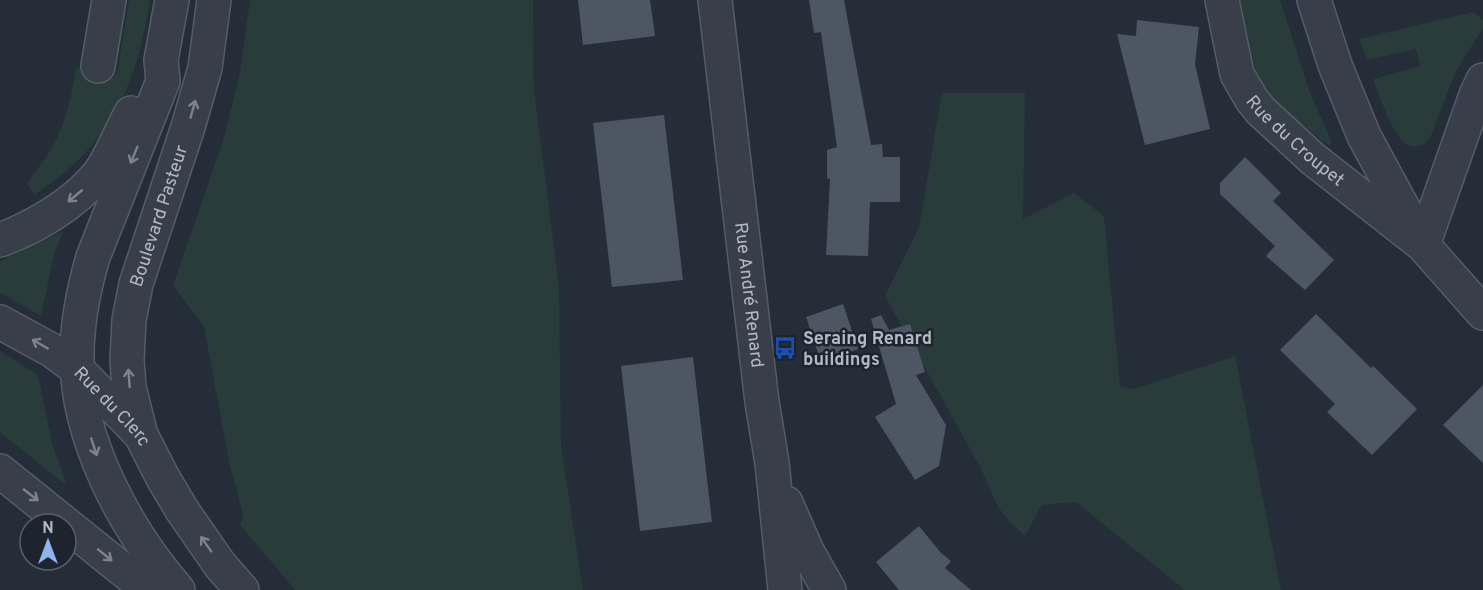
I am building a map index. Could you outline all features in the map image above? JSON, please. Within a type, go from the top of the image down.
[{"type":"street","points":[[98,66],[109,0]]},
{"type":"street","points":[[77,369],[80,316],[86,280],[93,256],[163,81],[161,60],[172,0]]},
{"type":"street","name":"Boulevard Pasteur","points":[[141,435],[129,387],[127,360],[129,320],[136,284],[205,68],[214,0]]},
{"type":"street","name":"Rue André Renard","points":[[715,0],[762,402],[772,463],[785,590]]},
{"type":"street","name":"Rue du Croupet","points":[[1222,0],[1237,74],[1261,111],[1313,159],[1423,245],[1483,313]]},
{"type":"street","name":"Rue du Croupet","points":[[1314,0],[1335,65],[1364,136],[1423,245]]},
{"type":"street","points":[[0,240],[44,218],[72,199],[99,174],[147,75],[161,60]]},
{"type":"street","points":[[1423,245],[1483,80]]},
{"type":"street","points":[[0,321],[53,351],[77,369]]},
{"type":"street","name":"Rue du Clerc","points":[[77,369],[141,435],[182,510],[220,565],[242,590]]},
{"type":"street","name":"Rue du Clerc","points":[[77,369],[84,417],[100,464],[117,501],[141,542],[178,590]]},
{"type":"street","points":[[772,463],[803,541],[829,590]]},
{"type":"street","points":[[0,471],[148,590]]},
{"type":"shaded area","points":[[129,0],[150,0],[137,60],[115,112],[100,135],[82,156],[34,195],[27,183],[55,142],[65,117],[76,68],[117,74]]},
{"type":"shaded area","points":[[250,0],[533,0],[534,90],[559,287],[561,446],[583,590],[295,590],[240,525],[243,514],[229,462],[204,327],[173,285],[224,138],[240,73]]},
{"type":"shaded area","points":[[1241,0],[1280,0],[1310,93],[1331,140],[1331,146],[1286,111],[1267,90],[1256,70],[1249,47]]},
{"type":"shaded area","points":[[1473,12],[1483,20],[1483,28],[1456,71],[1430,138],[1420,146],[1410,146],[1401,139],[1394,128],[1373,79],[1420,66],[1416,49],[1367,60],[1359,39]]},
{"type":"shaded area","points":[[942,93],[1025,93],[1023,219],[1074,193],[1104,216],[1120,386],[1134,389],[1235,356],[1281,590],[1185,590],[1076,502],[1042,505],[1025,536],[998,507],[980,467],[885,296],[919,227]]},
{"type":"shaded area","points":[[63,231],[54,254],[41,316],[0,293],[0,261]]},
{"type":"shaded area","points":[[0,351],[38,375],[52,443],[67,486],[0,432]]},
{"type":"building","points":[[578,0],[650,0],[655,36],[583,45]]},
{"type":"building","points":[[809,0],[844,0],[871,145],[882,144],[883,157],[900,157],[900,202],[870,202],[868,256],[826,255],[830,179],[827,178],[827,150],[837,147],[821,32],[814,33]]},
{"type":"building","points":[[1137,20],[1199,27],[1195,64],[1210,129],[1145,145],[1117,34],[1136,36]]},
{"type":"building","points":[[664,115],[683,280],[612,287],[593,123]]},
{"type":"building","points":[[1245,157],[1281,193],[1273,201],[1334,260],[1305,290],[1266,256],[1275,246],[1220,194],[1220,183]]},
{"type":"building","points":[[843,304],[858,349],[821,362],[806,317]]},
{"type":"building","points":[[1316,314],[1417,409],[1372,455],[1327,412],[1335,404],[1280,350]]},
{"type":"building","points":[[881,315],[889,330],[910,324],[925,372],[916,375],[946,425],[939,466],[915,480],[875,417],[896,404],[871,319]]},
{"type":"building","points":[[693,357],[712,522],[640,531],[621,366]]},
{"type":"building","points":[[1483,385],[1483,463],[1443,425]]},
{"type":"building","points":[[919,526],[941,553],[951,561],[945,568],[971,590],[899,590],[876,562]]},
{"type":"place","name":"Seraing Renard buildings","points":[[785,348]]}]
